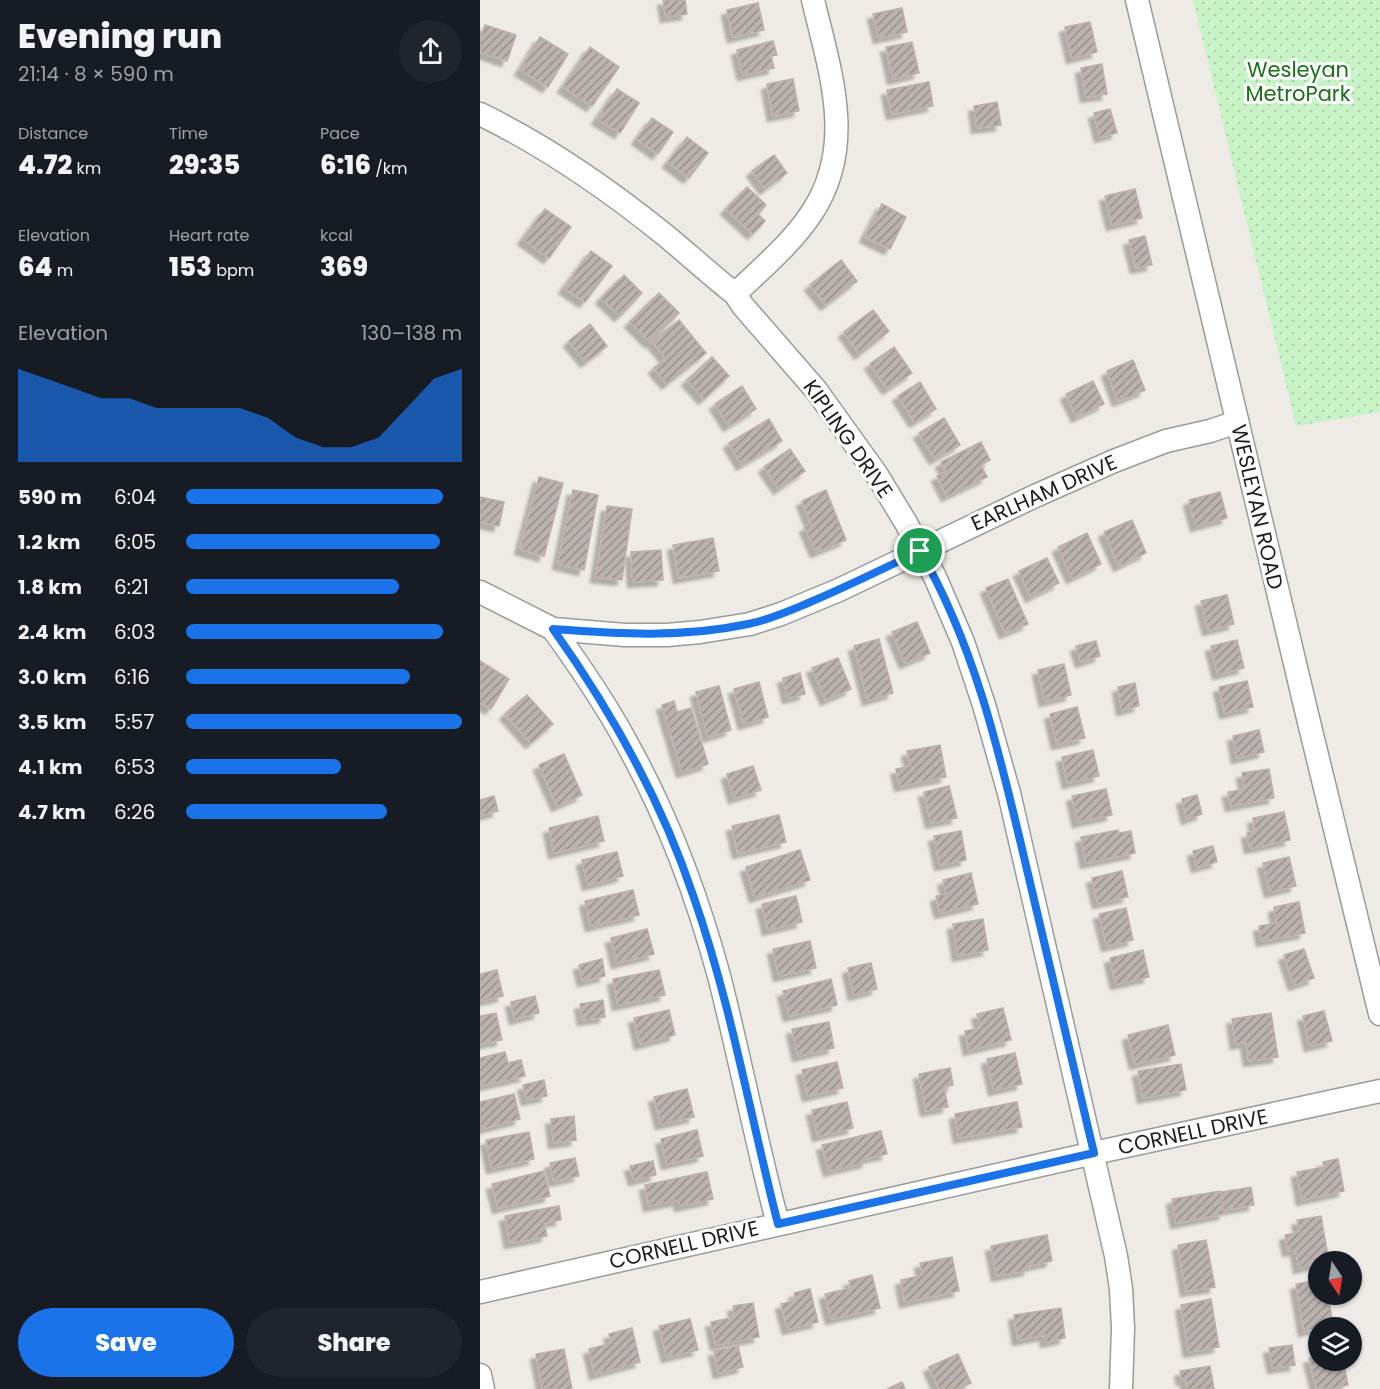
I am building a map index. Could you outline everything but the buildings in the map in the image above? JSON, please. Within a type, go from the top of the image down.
[{"type":"street","points":[[735,294],[782,248],[812,214],[826,187],[834,160],[838,131],[837,107],[813,0]]},
{"type":"street","name":"WESLEYAN ROAD","points":[[1137,0],[1380,1014]]},
{"type":"street","name":"KIPLING DRIVE","points":[[480,114],[554,155],[611,194],[665,235],[735,294],[742,306],[816,390],[850,436],[906,523],[935,577],[963,642],[1009,793],[1094,1153],[1121,1289],[1123,1357],[1115,1388]]},
{"type":"street","name":"EARLHAM DRIVE","points":[[480,592],[553,629],[625,635],[667,635],[750,624],[782,614],[839,590],[1114,461],[1166,441],[1237,422]]},
{"type":"street","points":[[553,629],[590,681],[625,739],[655,800],[679,857],[718,975],[778,1224]]},
{"type":"street","name":"CORNELL DRIVE","points":[[480,1292],[1094,1153],[1380,1091]]},
{"type":"street","points":[[480,1375],[483,1389]]},
{"type":"green space","name":"Wesleyan MetroPark","points":[[1193,0],[1380,0],[1380,412],[1296,426]]},
{"type":"route","points":[[920,551],[935,577],[963,642],[984,705],[1009,793],[1094,1153],[778,1224],[718,975],[679,857],[655,800],[625,739],[590,681],[553,629],[625,635],[667,635],[750,624],[782,614],[839,590],[920,551]]}]
